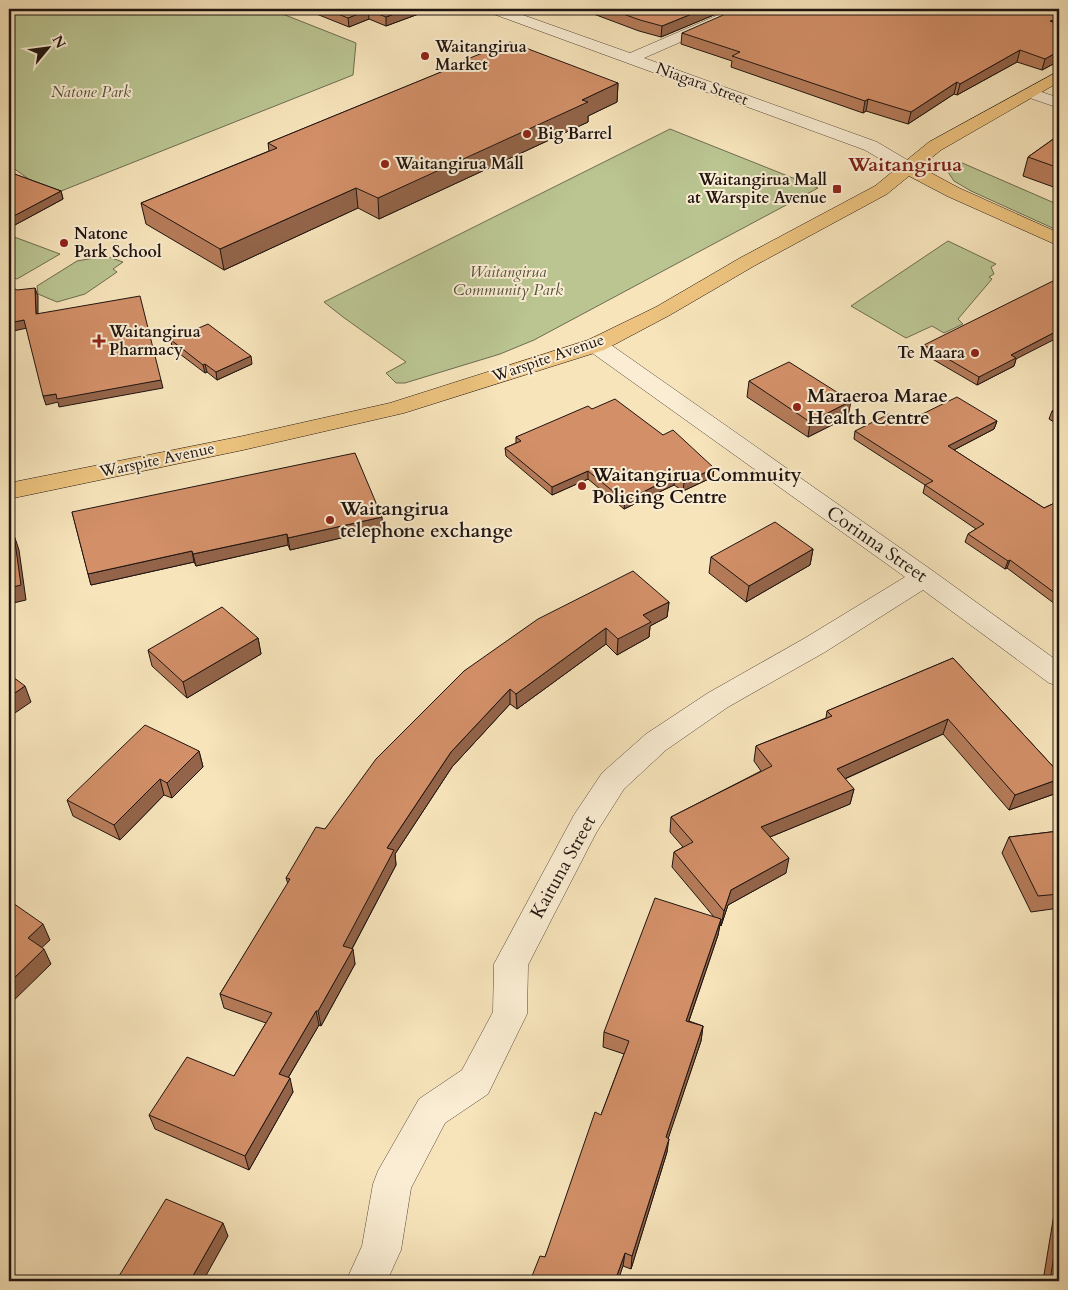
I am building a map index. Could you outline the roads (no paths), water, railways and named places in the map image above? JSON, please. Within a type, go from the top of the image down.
[{"type":"main road","name":"Warspite Avenue","points":[[9,491],[243,443],[396,408],[596,345],[663,311],[747,262],[881,190],[935,146],[1059,76]]},
{"type":"main road","points":[[908,168],[953,192],[1059,240]]},
{"type":"street","name":"Niagara Street","points":[[494,9],[871,146],[908,168]]},
{"type":"street","points":[[632,58],[744,9]]},
{"type":"street","points":[[1030,93],[1059,103]]},
{"type":"street","name":"Corinna Street","points":[[596,345],[924,577],[1059,676]]},
{"type":"street","name":"Kaituna Street","points":[[366,1281],[381,1250],[392,1184],[432,1111],[475,1082],[510,1014],[511,964],[585,824],[613,781],[656,742],[718,700],[815,644],[924,577]]},
{"type":"place","name":"Waitangirua Market","points":[[425,56]]},
{"type":"place","name":"Big Barrel","points":[[527,134]]},
{"type":"place","name":"Waitangirua Mall","points":[[385,164]]},
{"type":"place","name":"Waitangirua Mall at Warspite Avenue","points":[[837,189]]},
{"type":"place","name":"Natone Park School","points":[[64,243]]},
{"type":"place","name":"Waitangirua Pharmacy","points":[[99,341]]},
{"type":"place","name":"Te Maara","points":[[975,353]]},
{"type":"place","name":"Maraeroa Marae Health Centre","points":[[797,407]]},
{"type":"place","name":"Waitangirua Commuity Policing Centre","points":[[582,486]]},
{"type":"place","name":"Waitangirua telephone exchange","points":[[330,520]]},
{"type":"district","name":"Waitangirua","points":[[905,164]]},
{"type":"park label","name":"Natone Park","points":[[91,92]]},
{"type":"park label","name":"Waitangirua Community Park","points":[[508,281]]}]
